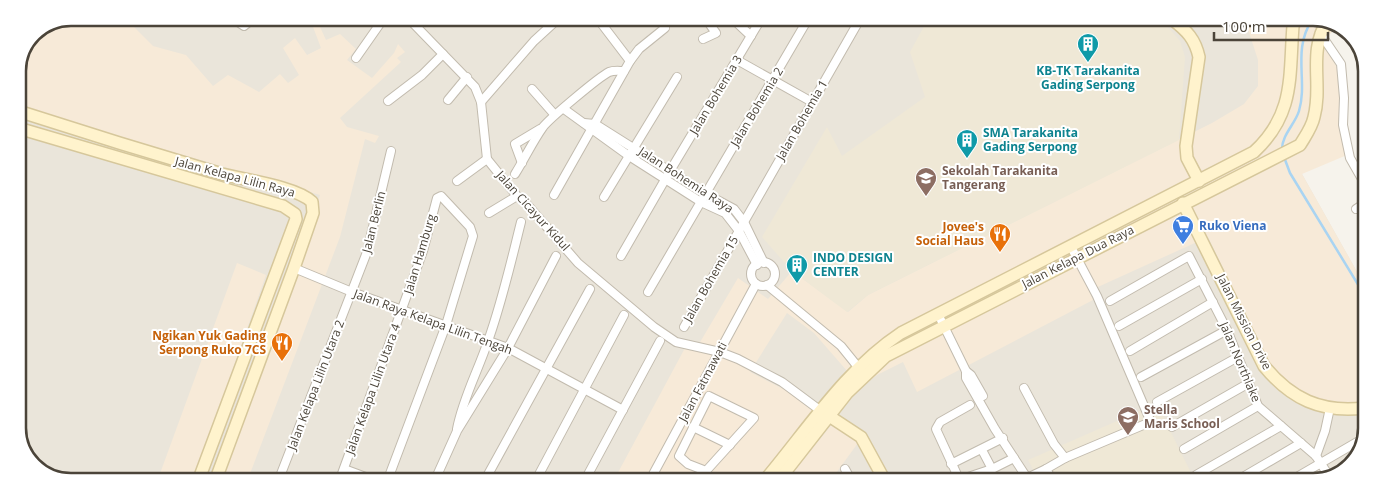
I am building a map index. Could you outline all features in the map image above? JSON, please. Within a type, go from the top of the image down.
[{"type":"street","points":[[356,58],[378,26]]},
{"type":"street","name":"Jalan Cicayur Kidul","points":[[416,26],[475,87],[481,102],[488,159],[517,196],[531,209],[578,263],[654,327],[676,342],[720,352],[782,382],[825,414]]},
{"type":"street","points":[[481,102],[534,41],[550,26]]},
{"type":"street","points":[[603,26],[630,61]]},
{"type":"street","points":[[703,39],[716,33],[711,26]]},
{"type":"street","points":[[739,26],[751,36]]},
{"type":"street","name":"Jalan Bohemia 3","points":[[621,256],[757,26]]},
{"type":"street","name":"Jalan Bohemia 2","points":[[648,292],[804,26]]},
{"type":"street","name":"Jalan Bohemia 1","points":[[739,231],[856,26]]},
{"type":"street","points":[[1181,26],[1196,44],[1199,57],[1186,146],[1187,158],[1200,181]]},
{"type":"street","name":"Jalan Kelapa Dua Raya","points":[[771,473],[825,414],[886,356],[1254,152],[1270,136],[1285,108],[1293,26]]},
{"type":"street","points":[[554,195],[630,61],[639,49],[665,28]]},
{"type":"street","name":"Jalan Kelapa Dua Raya","points":[[785,473],[858,367],[880,346],[938,314],[1183,203],[1292,150],[1300,144],[1310,129],[1315,114],[1318,38],[1324,28]]},
{"type":"street","points":[[1320,34],[1340,64],[1344,98],[1343,126],[1350,158],[1358,172]]},
{"type":"street","points":[[388,101],[422,76],[443,54]]},
{"type":"street","points":[[737,60],[812,102]]},
{"type":"street","points":[[515,174],[542,128],[554,114],[564,110],[602,76],[611,71],[624,71]]},
{"type":"street","points":[[448,100],[467,77]]},
{"type":"street","points":[[604,197],[677,77]]},
{"type":"street","points":[[532,89],[554,114]]},
{"type":"street","name":"Jalan Bohemia Raya","points":[[564,110],[584,123],[634,147],[701,202],[725,213],[760,264]]},
{"type":"street","name":"Jalan Kelapa Lilin Raya","points":[[26,114],[148,152],[289,190],[312,202]]},
{"type":"street","name":"Jalan Bohemia Raya","points":[[593,127],[630,156],[728,205],[744,222],[760,264]]},
{"type":"street","points":[[522,163],[515,144],[542,128]]},
{"type":"street","name":"Jalan Kelapa Lilin Raya","points":[[26,130],[283,206],[295,214],[296,219],[201,473]]},
{"type":"street","name":"Jalan Berlin","points":[[352,292],[367,252],[391,151]]},
{"type":"street","points":[[1254,152],[1262,165]]},
{"type":"street","points":[[457,181],[488,159]]},
{"type":"street","points":[[283,206],[290,200],[289,190]]},
{"type":"street","name":"Jalan Hamburg","points":[[402,309],[423,251],[437,198],[440,196],[470,227],[473,236],[446,325]]},
{"type":"street","points":[[489,213],[517,196]]},
{"type":"street","points":[[295,214],[312,202]]},
{"type":"street","points":[[218,473],[294,268],[313,213],[312,202]]},
{"type":"street","name":"Jalan Mission Drive","points":[[1183,203],[1264,366],[1279,384],[1295,395],[1330,408],[1358,408]]},
{"type":"street","points":[[457,431],[461,408],[488,342],[521,222]]},
{"type":"street","name":"Jalan Bohemia 15","points":[[684,326],[739,231]]},
{"type":"street","points":[[1039,473],[1065,458],[1131,431],[1148,423],[1150,420],[1104,311],[1074,253]]},
{"type":"street","points":[[438,473],[457,431],[508,348],[556,256]]},
{"type":"street","name":"Jalan Northlake","points":[[1110,301],[1189,256],[1227,330],[1258,406],[1301,443],[1318,460],[1325,470]]},
{"type":"street","points":[[767,285],[773,280],[774,273],[771,266],[760,264],[751,274],[756,284],[767,285],[841,346],[858,367]]},
{"type":"street","name":"Jalan Raya Kelapa Lilin Tengah","points":[[294,268],[352,292],[508,348],[623,410]]},
{"type":"street","points":[[1119,326],[1202,279]]},
{"type":"street","name":"Jalan Fatmawati","points":[[654,473],[756,284]]},
{"type":"street","points":[[489,473],[590,288]]},
{"type":"street","name":"Jalan Kelapa Lilin Utara 2","points":[[281,473],[352,292]]},
{"type":"street","points":[[1130,351],[1213,302]]},
{"type":"street","name":"Jalan Kelapa Lilin Utara 4","points":[[342,473],[402,309]]},
{"type":"street","points":[[938,314],[966,371],[966,378],[995,429],[1002,437],[1024,473]]},
{"type":"street","points":[[540,473],[624,315]]},
{"type":"street","points":[[391,473],[446,325]]},
{"type":"street","points":[[1141,377],[1227,330]]},
{"type":"street","points":[[590,473],[660,341]]},
{"type":"street","points":[[1157,402],[1238,357]]},
{"type":"street","points":[[235,382],[250,387]]},
{"type":"street","points":[[1172,427],[1249,383]]},
{"type":"street","points":[[1024,388],[1054,444],[1065,458]]},
{"type":"street","points":[[709,396],[754,418],[706,472],[681,460],[680,456],[693,427],[709,396]]},
{"type":"street","points":[[956,473],[936,429],[940,422],[970,405]]},
{"type":"street","points":[[1184,450],[1258,406]]},
{"type":"street","points":[[1318,460],[1330,408]]},
{"type":"street","points":[[825,414],[861,437],[881,473]]},
{"type":"street","points":[[1198,473],[1282,426]]},
{"type":"street","points":[[693,427],[730,445]]},
{"type":"street","points":[[674,435],[686,441]]},
{"type":"street","points":[[951,464],[982,450],[1002,437]]},
{"type":"street","points":[[1301,473],[1318,460],[1355,442]]},
{"type":"street","points":[[1250,473],[1301,443]]},
{"type":"street","points":[[982,450],[992,469]]},
{"type":"street","points":[[980,473],[1014,458]]},
{"type":"street","name":"Jalan Kelapa Lilin Utara 4","points":[[344,469],[354,473]]},
{"type":"street","points":[[845,469],[847,473]]},
{"type":"street","points":[[1046,469],[1048,473]]},
{"type":"shaded area","points":[[133,26],[153,46],[186,55],[213,86],[228,75],[259,92],[280,74],[288,83],[299,75],[283,48],[295,38],[307,55],[321,48],[313,26],[320,26],[326,40],[340,34],[356,49],[347,60],[372,78],[394,53],[398,44],[405,52],[397,58],[401,62],[340,118],[347,127],[379,136],[375,143],[365,139],[340,237],[250,473],[224,473],[294,278],[320,195],[26,109],[27,62],[34,46],[46,34],[62,27]]},
{"type":"shaded area","name":"Sekolah Tarakanita Tangerang","points":[[924,26],[1167,26],[1180,41],[1185,57],[1179,140],[868,295],[847,312],[792,271],[762,237],[827,127],[842,156],[925,97],[910,52]]},
{"type":"shaded area","points":[[1250,26],[1313,26],[1333,31],[1323,40],[1337,68],[1347,155],[1302,174],[1358,274],[1358,402],[1347,405],[1322,401],[1301,392],[1286,382],[1270,366],[1208,237],[1089,291],[1093,300],[917,392],[903,362],[877,375],[861,387],[814,333],[787,313],[750,372],[787,391],[816,412],[764,473],[618,473],[685,348],[696,349],[738,278],[768,299],[792,271],[848,312],[868,295],[1212,123],[1244,104],[1258,86],[1258,60],[1248,29]]},
{"type":"shaded area","points":[[62,27],[1322,27],[1333,31],[1323,40],[1337,68],[1302,174],[1358,274],[1357,437],[1347,458],[1333,468],[1319,472],[71,473],[51,468],[39,460],[32,450],[27,437],[26,71],[30,54],[39,39]]},
{"type":"shaded area","points":[[237,263],[266,275],[196,473],[160,473]]},
{"type":"shaded area","name":"Stella Maris School","points":[[1149,407],[1161,412],[1191,473],[1035,473],[1028,460]]},
{"type":"shaded area","points":[[832,424],[858,443],[836,473],[793,473]]},
{"type":"waterway","points":[[1282,149],[1286,134],[1299,111],[1302,88],[1301,54],[1309,26]]},
{"type":"waterway","points":[[1284,157],[1290,173],[1358,285]]},
{"type":"place","name":"KB-TK Tarakanita Gading Serpong","points":[[1088,63]]},
{"type":"place","name":"SMA Tarakanita Gading Serpong","points":[[967,159]]},
{"type":"place","name":"Sekolah Tarakanita Tangerang","points":[[926,197]]},
{"type":"place","name":"Ruko Viena","points":[[1183,245]]},
{"type":"place","name":"Jovee's Social Haus","points":[[1000,253]]},
{"type":"place","name":"INDO DESIGN CENTER","points":[[797,284]]},
{"type":"place","name":"Ngikan Yuk Gading Serpong Ruko 7CS","points":[[282,362]]},
{"type":"place","name":"Stella Maris School","points":[[1128,436]]}]
